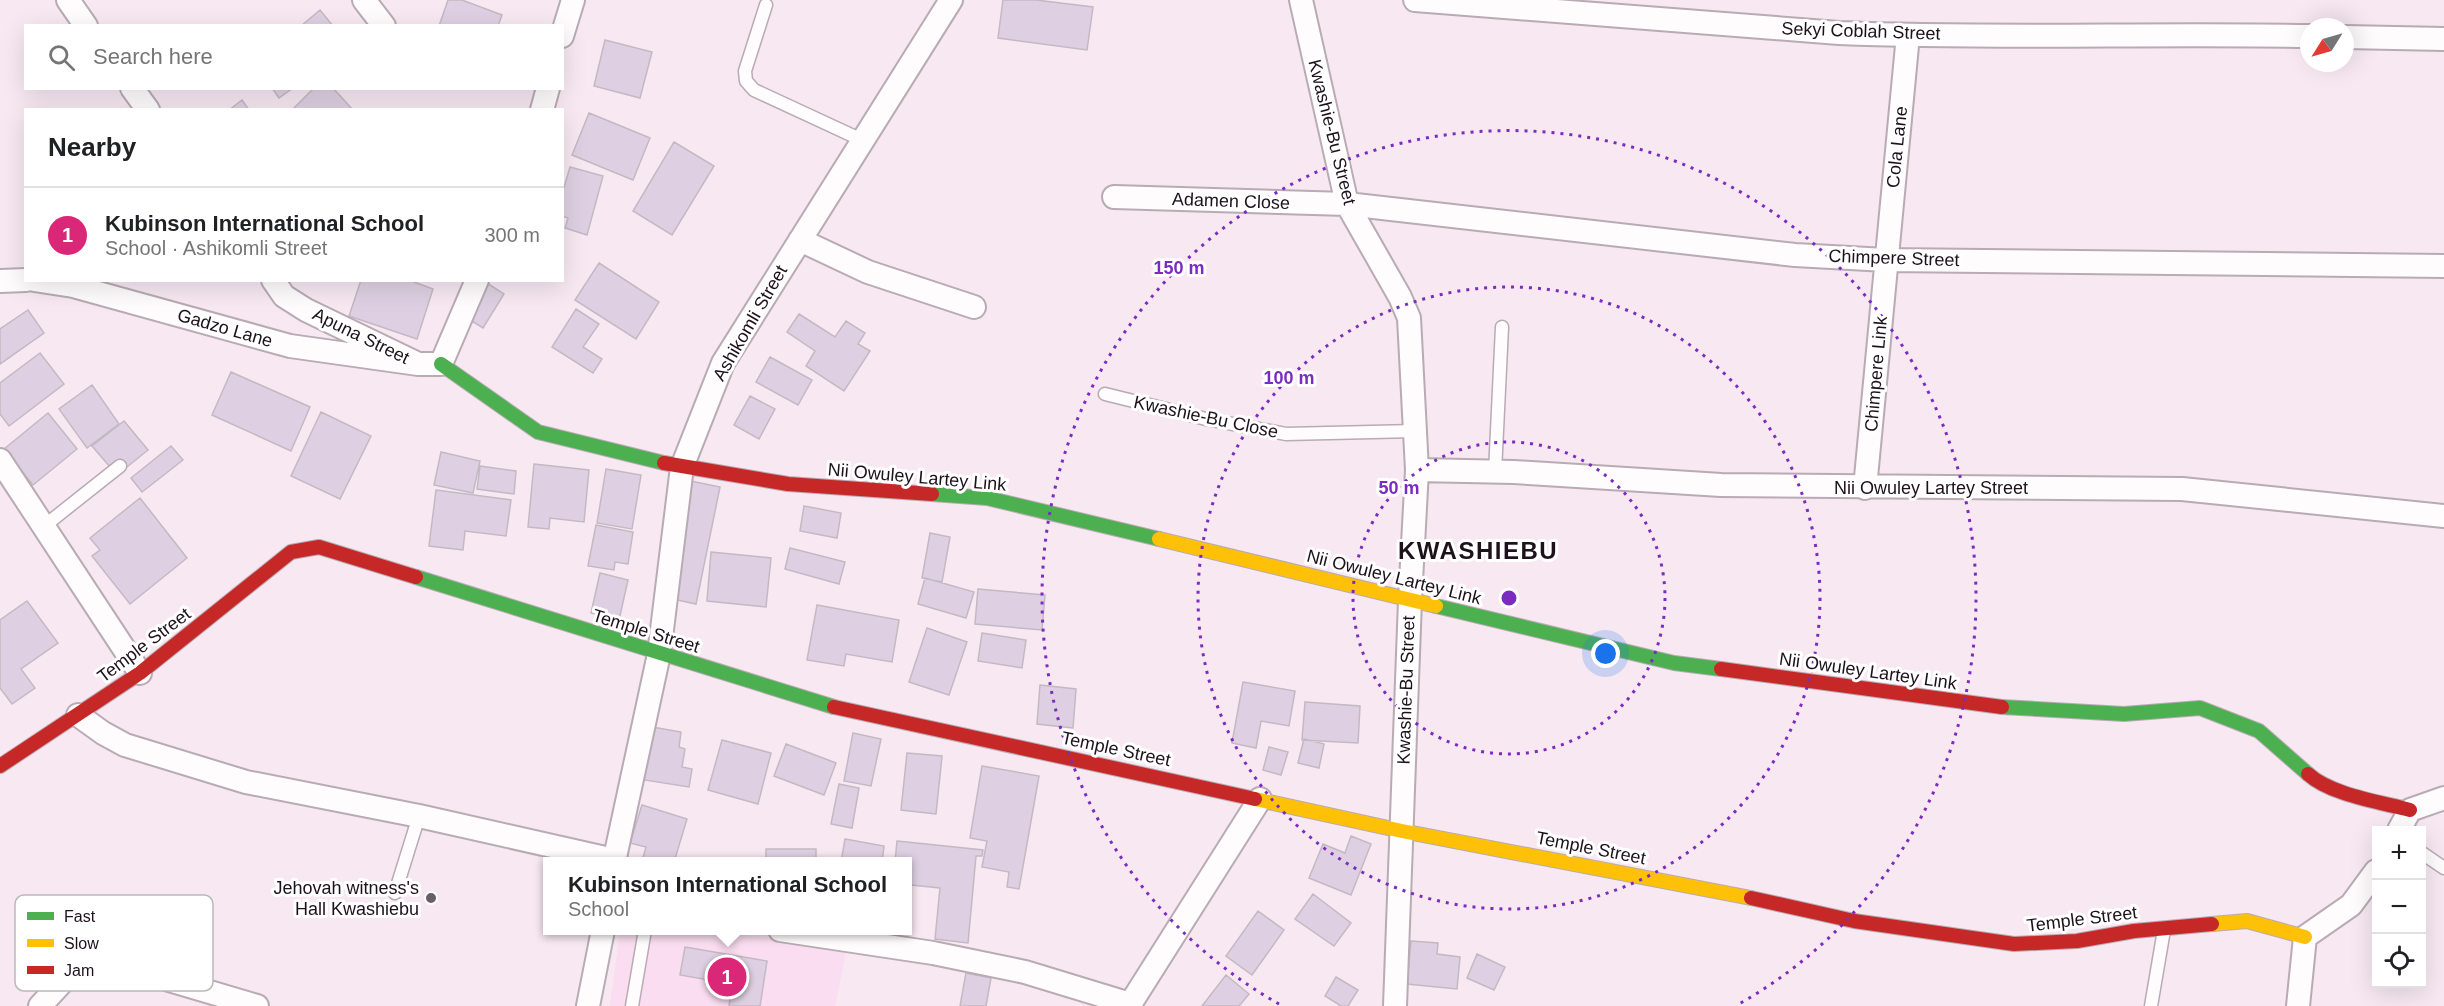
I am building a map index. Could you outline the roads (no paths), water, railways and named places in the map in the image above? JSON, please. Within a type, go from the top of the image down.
[{"type":"street","points":[[68,0],[85,24]]},
{"type":"street","points":[[364,0],[382,24]]},
{"type":"street","points":[[564,29],[573,0]]},
{"type":"street","name":"Ashikomli Street","points":[[615,857],[659,654],[682,467],[723,363],[951,0]]},
{"type":"street","name":"Kwashie-Bu Street","points":[[1301,0],[1347,204],[1400,297],[1408,318],[1417,470],[1410,600],[1400,931],[1392,1002]]},
{"type":"street","name":"Sekyi Coblah Street","points":[[1415,0],[1839,33],[1908,35],[2145,33],[2300,36]]},
{"type":"street","name":"Cola Lane","points":[[1886,260],[1908,35]]},
{"type":"street","points":[[2354,37],[2444,39]]},
{"type":"street","points":[[133,90],[147,108]]},
{"type":"street","points":[[543,108],[547,90]]},
{"type":"street","name":"Adamen Close","points":[[1114,197],[1347,204]]},
{"type":"street","name":"Chimpere Street","points":[[1347,204],[1795,255],[1886,260],[2444,266]]},
{"type":"street","points":[[800,240],[868,272],[974,307]]},
{"type":"street","name":"Chimpere Link","points":[[1865,488],[1886,260]]},
{"type":"street","points":[[0,281],[24,280]]},
{"type":"street","name":"Gadzo Lane","points":[[47,282],[73,286],[290,346],[430,364]]},
{"type":"street","name":"Apuna Street","points":[[274,282],[285,296],[306,310],[430,364]]},
{"type":"street","points":[[430,364],[476,282]]},
{"type":"street","name":"Nii Owuley Lartey Link","points":[[430,364],[538,432],[682,467],[788,484],[987,498],[1674,663],[1988,706],[2124,714],[2200,708],[2259,731],[2314,780],[2355,796],[2410,810]]},
{"type":"street","points":[[0,460],[140,673]]},
{"type":"street","name":"Nii Owuley Lartey Street","points":[[1417,470],[1495,472],[1721,485],[2182,489],[2444,516]]},
{"type":"street","name":"Temple Street","points":[[0,766],[140,673],[291,552],[319,547],[816,703],[1402,831],[1725,892],[1854,921],[2014,945],[2077,941],[2165,928],[2247,921],[2305,937]]},
{"type":"street","points":[[78,715],[125,745],[246,782],[419,816],[597,857]]},
{"type":"street","points":[[2402,826],[2410,810],[2444,798]]},
{"type":"street","points":[[812,935],[933,954],[1025,972],[1129,1005],[1260,799]]},
{"type":"street","points":[[2298,1006],[2305,937],[2351,905],[2372,876]]},
{"type":"street","points":[[588,1006],[602,935]]},
{"type":"street","points":[[40,1006],[54,991]]},
{"type":"street","points":[[206,991],[257,1006]]},
{"type":"lane","points":[[766,4],[745,71],[746,81],[754,90],[862,140]]},
{"type":"lane","points":[[1495,472],[1502,327]]},
{"type":"lane","name":"Kwashie-Bu Close","points":[[1105,394],[1206,419],[1286,434],[1415,431]]},
{"type":"lane","points":[[43,527],[120,466]]},
{"type":"lane","points":[[396,894],[419,816]]},
{"type":"lane","points":[[2426,856],[2444,868]]},
{"type":"lane","points":[[2151,1006],[2165,928]]},
{"type":"lane","points":[[632,1006],[644,935]]},
{"type":"place","name":"Jehovah witness's Hall Kwashiebu","points":[[431,898]]},
{"type":"place","name":"Kubinson International School","points":[[727,977]]},
{"type":"district","name":"KWASHIEBU","points":[[1478,550]]}]
